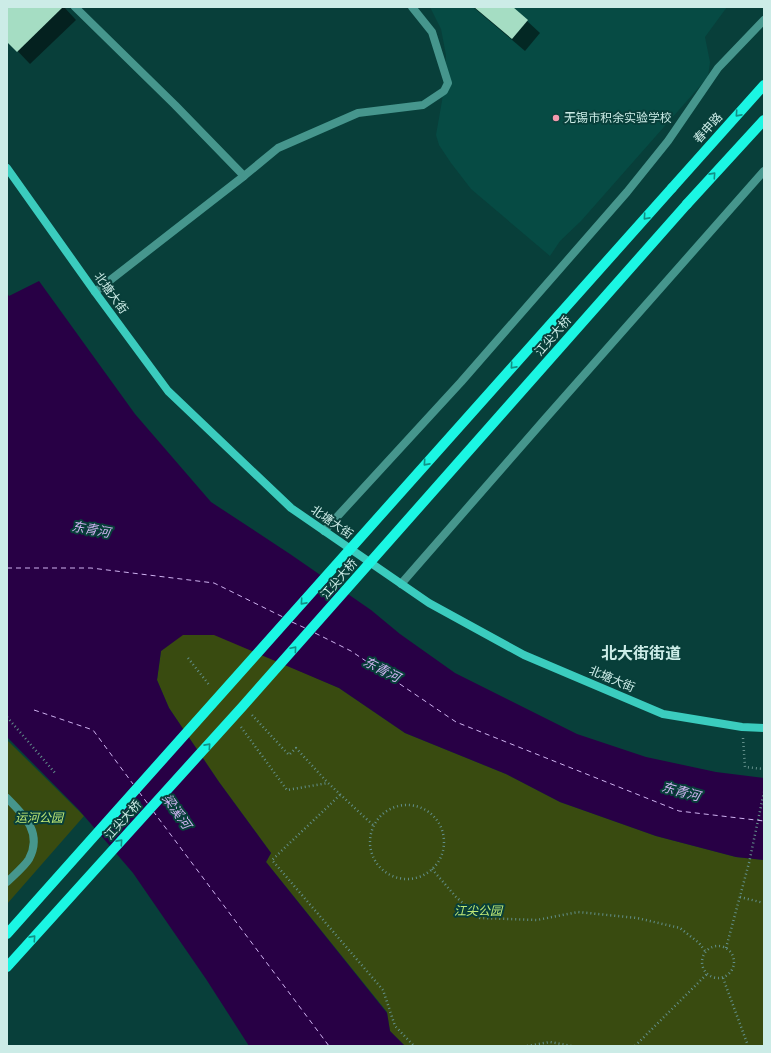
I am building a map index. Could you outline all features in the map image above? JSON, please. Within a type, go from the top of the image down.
[{"type":"main road","name":"春申路","points":[[672,188],[764,85]]},
{"type":"main road","name":"江尖大桥","points":[[7,967],[243,706],[687,204],[764,120]]},
{"type":"main road","name":"北塘大街","points":[[7,168],[168,391],[291,508],[429,604],[524,655],[663,714],[742,727],[764,728]]},
{"type":"main road","name":"江尖大桥","points":[[7,934],[672,188]]},
{"type":"street","points":[[75,7],[175,105],[244,176]]},
{"type":"street","points":[[96,292],[278,148],[358,113],[423,105],[444,91],[448,83],[432,32],[412,7]]},
{"type":"street","points":[[324,531],[461,382],[627,192],[668,141],[718,68],[764,20]]},
{"type":"street","points":[[401,584],[550,413],[764,172]]},
{"type":"street","points":[[7,798],[27,819],[35,840],[29,860],[7,882]]},
{"type":"path","points":[[188,658],[213,690]]},
{"type":"path","points":[[243,706],[289,755],[296,748],[328,783],[374,826]]},
{"type":"path","points":[[7,717],[56,774]]},
{"type":"path","points":[[236,721],[287,790],[328,783]]},
{"type":"path","points":[[742,727],[745,767],[764,769]]},
{"type":"path","points":[[726,948],[749,863],[764,792]]},
{"type":"path","points":[[340,795],[272,860],[383,990],[395,1026],[414,1046]]},
{"type":"path","points":[[409,804],[422,807],[430,812],[443,829],[445,845],[441,858],[432,869],[422,876],[410,879],[399,878],[387,873],[381,868],[372,854],[370,835],[374,826],[376,821],[388,809],[409,804]]},
{"type":"path","points":[[432,869],[456,897],[480,918],[537,920],[578,912],[637,918],[680,928],[699,943],[706,951]]},
{"type":"path","points":[[740,897],[764,903]]},
{"type":"path","points":[[716,946],[726,948],[734,956],[732,971],[723,978],[712,977],[707,974],[703,970],[701,961],[702,956],[706,951],[711,947],[716,946]]},
{"type":"path","points":[[634,1046],[707,974]]},
{"type":"path","points":[[723,978],[747,1046]]},
{"type":"path","points":[[527,1046],[550,1042],[572,1046]]},
{"type":"shaded area","name":"无锡市积余实验学校","points":[[430,7],[727,7],[705,37],[710,62],[708,77],[581,221],[560,241],[550,256],[471,189],[439,145],[436,135],[442,101],[446,55],[441,29]]},
{"type":"green space","name":"江尖公园","points":[[183,634],[214,634],[339,688],[405,733],[506,774],[560,802],[656,836],[736,857],[764,860],[764,1046],[405,1046],[390,1031],[387,1012],[266,862],[271,853],[219,782],[169,708],[157,680],[161,651]]},
{"type":"green space","name":"运河公园","points":[[7,740],[84,816],[7,904]]},
{"type":"water","points":[[39,281],[135,414],[211,502],[371,610],[400,634],[455,673],[577,734],[646,757],[716,772],[764,778],[764,860],[736,857],[656,836],[560,802],[506,774],[405,733],[339,688],[214,635],[183,635],[161,651],[157,680],[169,708],[219,782],[271,853],[266,862],[387,1013],[390,1031],[405,1046],[249,1046],[206,979],[133,873],[79,810],[7,737],[7,293],[9,296]]},
{"type":"building","points":[[7,7],[63,7],[17,52],[7,42]]},
{"type":"building","points":[[474,7],[513,7],[528,20],[512,39]]},
{"type":"ferry route","points":[[7,568],[91,568],[214,583],[283,617]]},
{"type":"ferry route","points":[[292,622],[305,628]]},
{"type":"ferry route","points":[[315,633],[351,651],[456,722],[679,811],[764,821]]},
{"type":"ferry route","points":[[34,710],[93,730],[133,784]]},
{"type":"ferry route","points":[[139,792],[148,804]]},
{"type":"ferry route","points":[[153,811],[329,1046]]},
{"type":"place","name":"无锡市积余实验学校","points":[[556,118]]},
{"type":"district","name":"北大街街道","points":[[641,653]]},
{"type":"water label","name":"东青河","points":[[91,529]]},
{"type":"water label","name":"东青河","points":[[382,669]]},
{"type":"water label","name":"东青河","points":[[681,791]]},
{"type":"water label","name":"梁溪河","points":[[177,811]]}]
